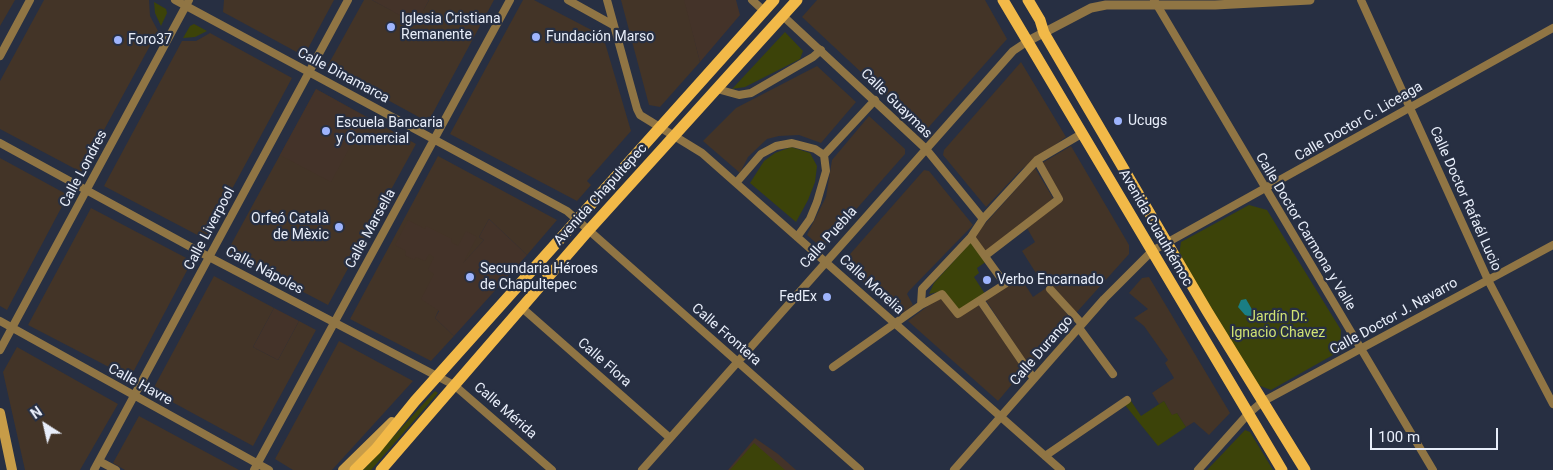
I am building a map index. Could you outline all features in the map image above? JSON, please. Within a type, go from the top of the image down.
[{"type":"main road","name":"Avenida Chapultepec","points":[[343,470],[437,378],[774,0]]},
{"type":"main road","name":"Avenida Chapultepec","points":[[381,470],[588,231],[797,0]]},
{"type":"main road","name":"Avenida Cuauhtémoc","points":[[1003,0],[1282,470]]},
{"type":"main road","name":"Avenida Cuauhtémoc","points":[[1028,0],[1040,20],[1044,33],[1262,402],[1305,470]]},
{"type":"main road","name":"Avenida Chapultepec","points":[[355,470],[376,449],[415,401]]},
{"type":"main road","name":"Avenida Chapultepec","points":[[388,470],[410,444],[430,412]]},
{"type":"main road","points":[[0,413],[12,470]]},
{"type":"street","points":[[0,56],[30,0]]},
{"type":"street","name":"Calle Dinamarca","points":[[175,0],[188,3],[309,72],[567,211],[576,220]]},
{"type":"street","name":"Calle Liverpool","points":[[94,470],[348,0]]},
{"type":"street","name":"Calle Marsella","points":[[256,467],[510,0]]},
{"type":"street","points":[[568,0],[613,25]]},
{"type":"street","name":"Calle Morelia","points":[[606,0],[636,109],[646,120],[702,153],[1061,470]]},
{"type":"street","points":[[752,0],[764,11]]},
{"type":"street","points":[[1091,8],[1102,0]]},
{"type":"street","points":[[1091,8],[1156,3],[1215,6],[1310,0]]},
{"type":"street","name":"Calle Doctor Rafaél Lucio","points":[[1360,0],[1488,280],[1553,404]]},
{"type":"street","name":"Calle Londres","points":[[0,350],[188,3]]},
{"type":"street","name":"Calle Doctor Carmona y Valle","points":[[1156,3],[1433,470]]},
{"type":"street","name":"Calle Puebla","points":[[642,470],[1013,51],[1028,41],[1091,8]]},
{"type":"street","name":"Calle Guaymas","points":[[783,16],[926,149],[983,219]]},
{"type":"street","name":"Calle Doctor C. Liceaga","points":[[1152,251],[1553,28]]},
{"type":"street","points":[[717,89],[739,95],[751,93],[813,57],[820,50]]},
{"type":"street","points":[[824,155],[875,100]]},
{"type":"street","points":[[921,305],[922,289],[971,237],[983,219],[1037,160],[1083,133]]},
{"type":"street","name":"Calle Nápoles","points":[[0,143],[437,378]]},
{"type":"street","points":[[736,183],[761,154],[776,146],[795,144],[815,149],[824,155],[826,171],[818,202],[810,219],[797,237]]},
{"type":"street","points":[[986,255],[1059,200],[1037,160]]},
{"type":"street","name":"Calle Frontera","points":[[576,220],[860,470]]},
{"type":"street","points":[[833,367],[921,305],[942,294],[958,314],[1005,284],[986,255],[971,237]]},
{"type":"street","name":"Calle Doctor J. Navarro","points":[[1198,470],[1248,414],[1262,402],[1553,245]]},
{"type":"street","name":"Calle Durango","points":[[954,470],[1081,326],[1152,251]]},
{"type":"street","points":[[1050,289],[1081,326],[1113,374]]},
{"type":"street","points":[[980,300],[1034,379]]},
{"type":"street","name":"Calle Flora","points":[[522,307],[670,438]]},
{"type":"street","name":"Calle Havre","points":[[0,321],[256,467],[269,470]]},
{"type":"street","name":"Calle Mérida","points":[[437,378],[454,385],[552,470]]},
{"type":"street","points":[[1045,456],[1127,400]]},
{"type":"street","points":[[99,461],[116,470]]},
{"type":"shaded area","points":[[0,0],[15,0],[0,26]]},
{"type":"shaded area","points":[[44,0],[149,0],[150,16],[158,31],[81,172],[0,129],[0,81]]},
{"type":"shaded area","points":[[224,0],[334,0],[304,56],[223,12]]},
{"type":"shaded area","points":[[364,0],[372,0],[416,23],[429,0],[494,0],[428,122],[327,67]]},
{"type":"shaded area","points":[[372,0],[429,0],[416,24]]},
{"type":"shaded area","points":[[523,0],[534,0],[603,36],[631,131],[587,181],[591,185],[577,201],[450,134]]},
{"type":"shaded area","points":[[621,0],[685,0],[700,62],[660,107],[649,105]]},
{"type":"shaded area","points":[[684,0],[736,0],[740,15],[700,62]]},
{"type":"shaded area","points":[[817,0],[985,0],[1007,39],[927,129],[922,129],[802,17]]},
{"type":"shaded area","points":[[210,33],[292,78],[205,239],[104,186],[182,41],[196,41]]},
{"type":"shaded area","points":[[1021,62],[1066,137],[1022,169],[986,207],[943,155],[944,150]]},
{"type":"shaded area","points":[[817,66],[856,102],[821,143],[799,135],[767,139],[748,157],[740,173],[703,141],[736,108]]},
{"type":"shaded area","points":[[316,89],[416,144],[328,305],[227,252]]},
{"type":"shaded area","name":"Escuela Bancaria y Comercial","points":[[316,89],[366,117],[331,182],[280,155]]},
{"type":"shaded area","points":[[869,116],[905,149],[905,154],[822,248],[807,235],[826,197],[832,160]]},
{"type":"shaded area","points":[[1071,146],[1129,245],[1129,254],[1076,313],[1051,284],[1056,281],[1052,274],[1041,281],[1022,251],[1035,242],[1027,228],[1063,199],[1042,163]]},
{"type":"shaded area","points":[[438,156],[557,220],[527,255],[489,219],[479,237],[484,240],[458,269],[435,318],[454,336],[431,361],[350,319]]},
{"type":"shaded area","points":[[0,158],[68,195],[7,310],[0,306]]},
{"type":"shaded area","points":[[1035,168],[1053,198],[1052,202],[986,252],[974,236]]},
{"type":"shaded area","points":[[924,170],[929,171],[973,225],[909,291],[907,294],[913,305],[900,315],[845,266],[844,261]]},
{"type":"shaded area","points":[[91,208],[192,261],[130,378],[28,325]]},
{"type":"shaded area","name":"Secundaria Héroes de Chapultepec","points":[[489,219],[527,255],[454,336],[435,318],[439,311],[421,299],[434,274],[428,270],[434,257],[429,254],[425,261],[416,257],[414,260],[405,255],[406,251],[395,245],[408,220],[425,229],[426,226],[452,239],[451,242],[458,246],[466,231],[477,237],[463,263],[484,240],[479,237]]},
{"type":"shaded area","points":[[214,276],[274,308],[253,347],[278,360],[299,321],[316,330],[253,446],[152,391]]},
{"type":"shaded area","points":[[1020,277],[1033,297],[1046,288],[1071,319],[1029,366],[985,299]]},
{"type":"shaded area","points":[[1149,277],[1230,413],[1209,435],[1194,422],[1186,427],[1177,413],[1172,416],[1164,401],[1159,404],[1152,393],[1174,378],[1165,363],[1168,360],[1144,326],[1134,318],[1148,309],[1129,293],[1142,278]]},
{"type":"shaded area","points":[[941,296],[956,317],[977,303],[1024,370],[998,401],[908,321]]},
{"type":"shaded area","points":[[1246,299],[1254,313],[1252,317],[1245,315],[1238,307],[1241,300]]},
{"type":"shaded area","points":[[274,308],[299,321],[278,360],[253,347]]},
{"type":"shaded area","points":[[339,341],[413,381],[332,470],[293,470],[275,459]]},
{"type":"shaded area","points":[[17,347],[118,404],[80,470],[25,470],[3,372]]},
{"type":"shaded area","points":[[139,416],[239,470],[125,470],[113,463]]},
{"type":"shaded area","points":[[755,438],[778,454],[796,470],[728,470]]},
{"type":"green space","points":[[154,2],[166,9],[167,13],[161,26],[155,13]]},
{"type":"green space","points":[[194,24],[207,31],[195,37],[183,38],[190,26]]},
{"type":"green space","points":[[785,32],[803,51],[800,59],[745,87],[732,89]]},
{"type":"green space","points":[[791,147],[810,153],[817,166],[815,182],[796,222],[750,183],[764,161],[775,153]]},
{"type":"green space","name":"Jardín Dr. Ignacio Chavez","points":[[1249,205],[1267,210],[1341,330],[1340,351],[1271,390],[1255,384],[1179,255],[1181,242]]},
{"type":"green space","points":[[972,241],[987,261],[977,268],[979,273],[974,277],[985,294],[959,312],[943,291],[929,294],[934,283]]},
{"type":"green space","points":[[435,391],[438,393],[371,470],[363,470]]},
{"type":"green space","points":[[1131,401],[1141,416],[1164,401],[1172,415],[1177,413],[1186,427],[1158,446],[1125,405]]},
{"type":"green space","points":[[1245,430],[1250,432],[1273,470],[1207,470]]},
{"type":"green space","points":[[754,443],[785,470],[730,470]]},
{"type":"place","name":"Iglesia Cristiana Remanente","points":[[391,27]]},
{"type":"place","name":"Fundación Marso","points":[[536,37]]},
{"type":"place","name":"Foro37","points":[[118,40]]},
{"type":"place","name":"Ucugs","points":[[1118,121]]},
{"type":"place","name":"Escuela Bancaria y Comercial","points":[[326,131]]},
{"type":"place","name":"Orfeó Català de Mèxic","points":[[339,227]]},
{"type":"place","name":"Secundaria Héroes de Chapultepec","points":[[470,277]]},
{"type":"place","name":"Verbo Encarnado","points":[[987,280]]},
{"type":"place","name":"FedEx","points":[[827,297]]}]
